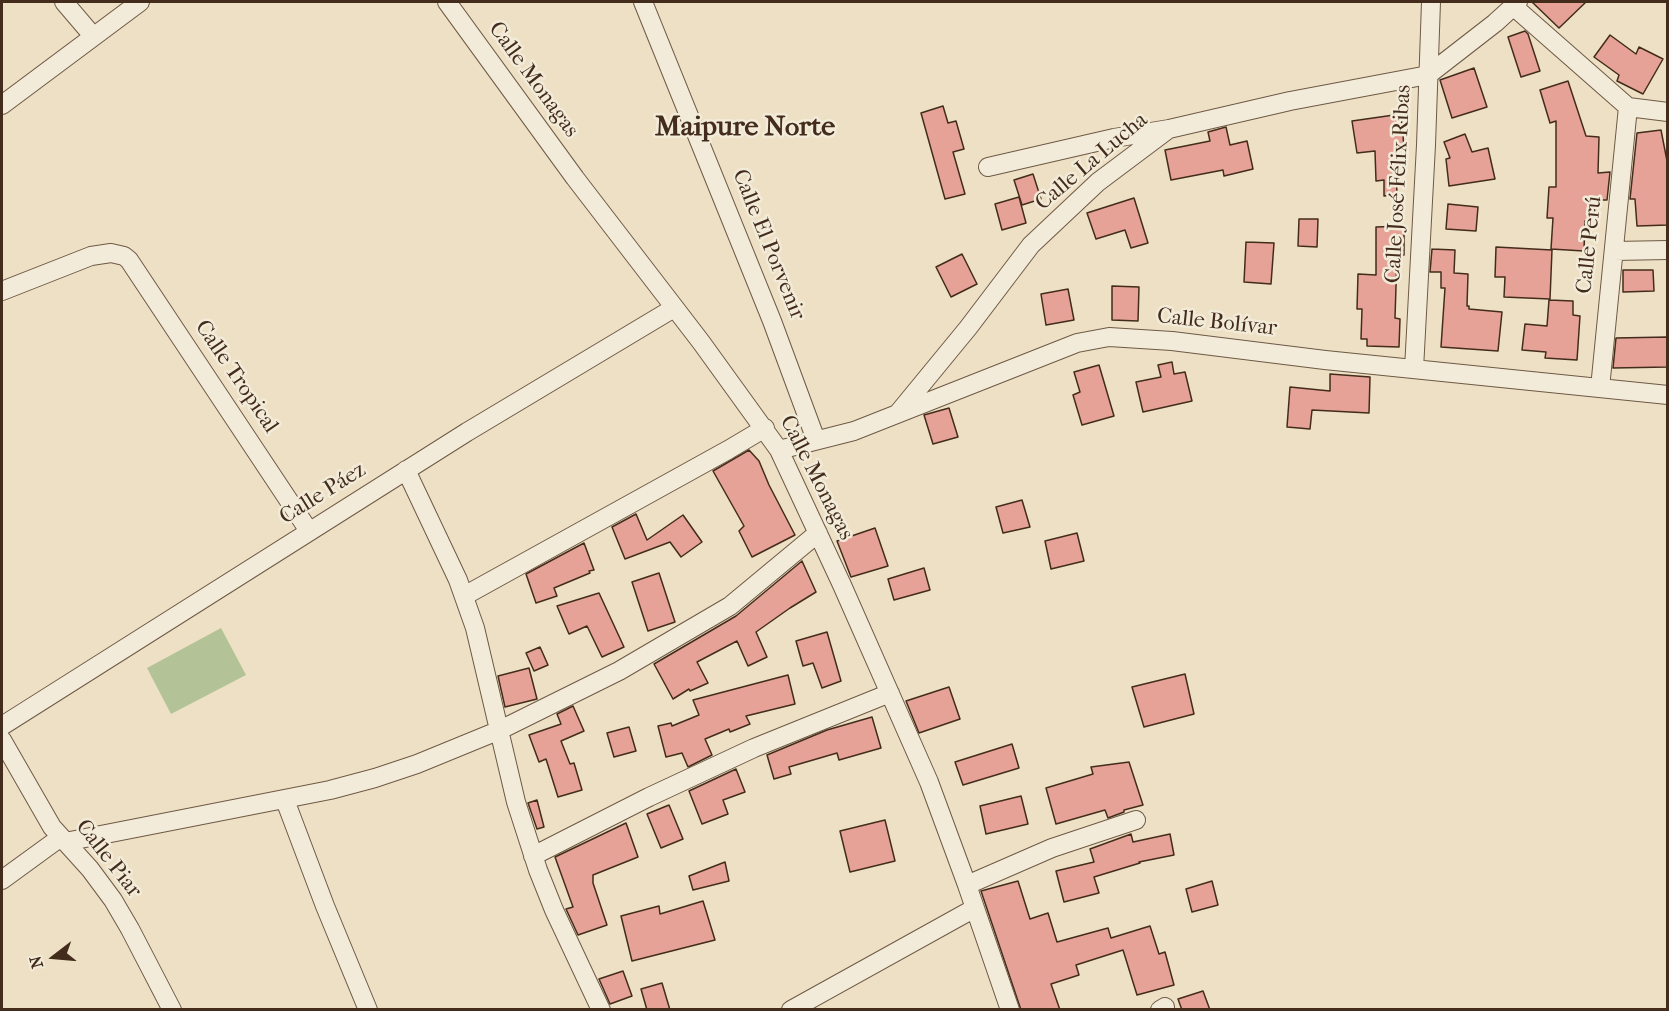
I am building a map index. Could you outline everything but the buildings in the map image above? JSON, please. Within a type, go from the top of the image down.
[{"type":"street","points":[[64,2],[93,36]]},
{"type":"street","points":[[2,105],[140,2]]},
{"type":"street","name":"Calle Monagas","points":[[447,2],[574,178],[765,428],[779,450],[929,782],[1010,1010]]},
{"type":"street","name":"Calle El Porvenir","points":[[643,2],[772,321],[816,440]]},
{"type":"street","name":"Calle José Félix Ribas","points":[[1414,369],[1431,2]]},
{"type":"street","points":[[1515,4],[1628,107],[1668,112]]},
{"type":"street","name":"Calle La Lucha","points":[[897,415],[968,328],[1031,245],[1098,182],[1169,129],[1290,101],[1428,75],[1496,23],[1515,4]]},
{"type":"street","name":"Calle Perú","points":[[1600,388],[1628,107]]},
{"type":"street","points":[[988,167],[1114,138],[1169,129]]},
{"type":"street","points":[[1614,251],[1668,250]]},
{"type":"street","name":"Calle Tropical","points":[[2,291],[101,253],[118,254],[129,260],[309,531]]},
{"type":"street","name":"Calle Páez","points":[[2,726],[406,470],[674,308]]},
{"type":"street","name":"Calle Bolívar","points":[[779,450],[854,431],[1077,343],[1109,337],[1172,341],[1668,395]]},
{"type":"street","points":[[464,596],[765,428]]},
{"type":"street","points":[[406,470],[464,596],[475,628],[516,802],[533,856],[554,910],[601,1010]]},
{"type":"street","points":[[2,880],[63,840],[285,800],[375,778],[417,764],[500,730],[619,670],[730,606],[818,533]]},
{"type":"street","points":[[533,856],[649,796],[754,748],[890,693]]},
{"type":"street","name":"Calle Piar","points":[[2,740],[52,827],[108,892],[172,1010]]},
{"type":"street","points":[[285,800],[368,1010]]},
{"type":"street","points":[[967,885],[1052,848],[1136,820]]},
{"type":"street","points":[[791,1010],[975,908]]},
{"type":"green space","points":[[221,628],[246,675],[171,714],[147,668]]},
{"type":"district","name":"Maipure Norte","points":[[745,128]]}]
